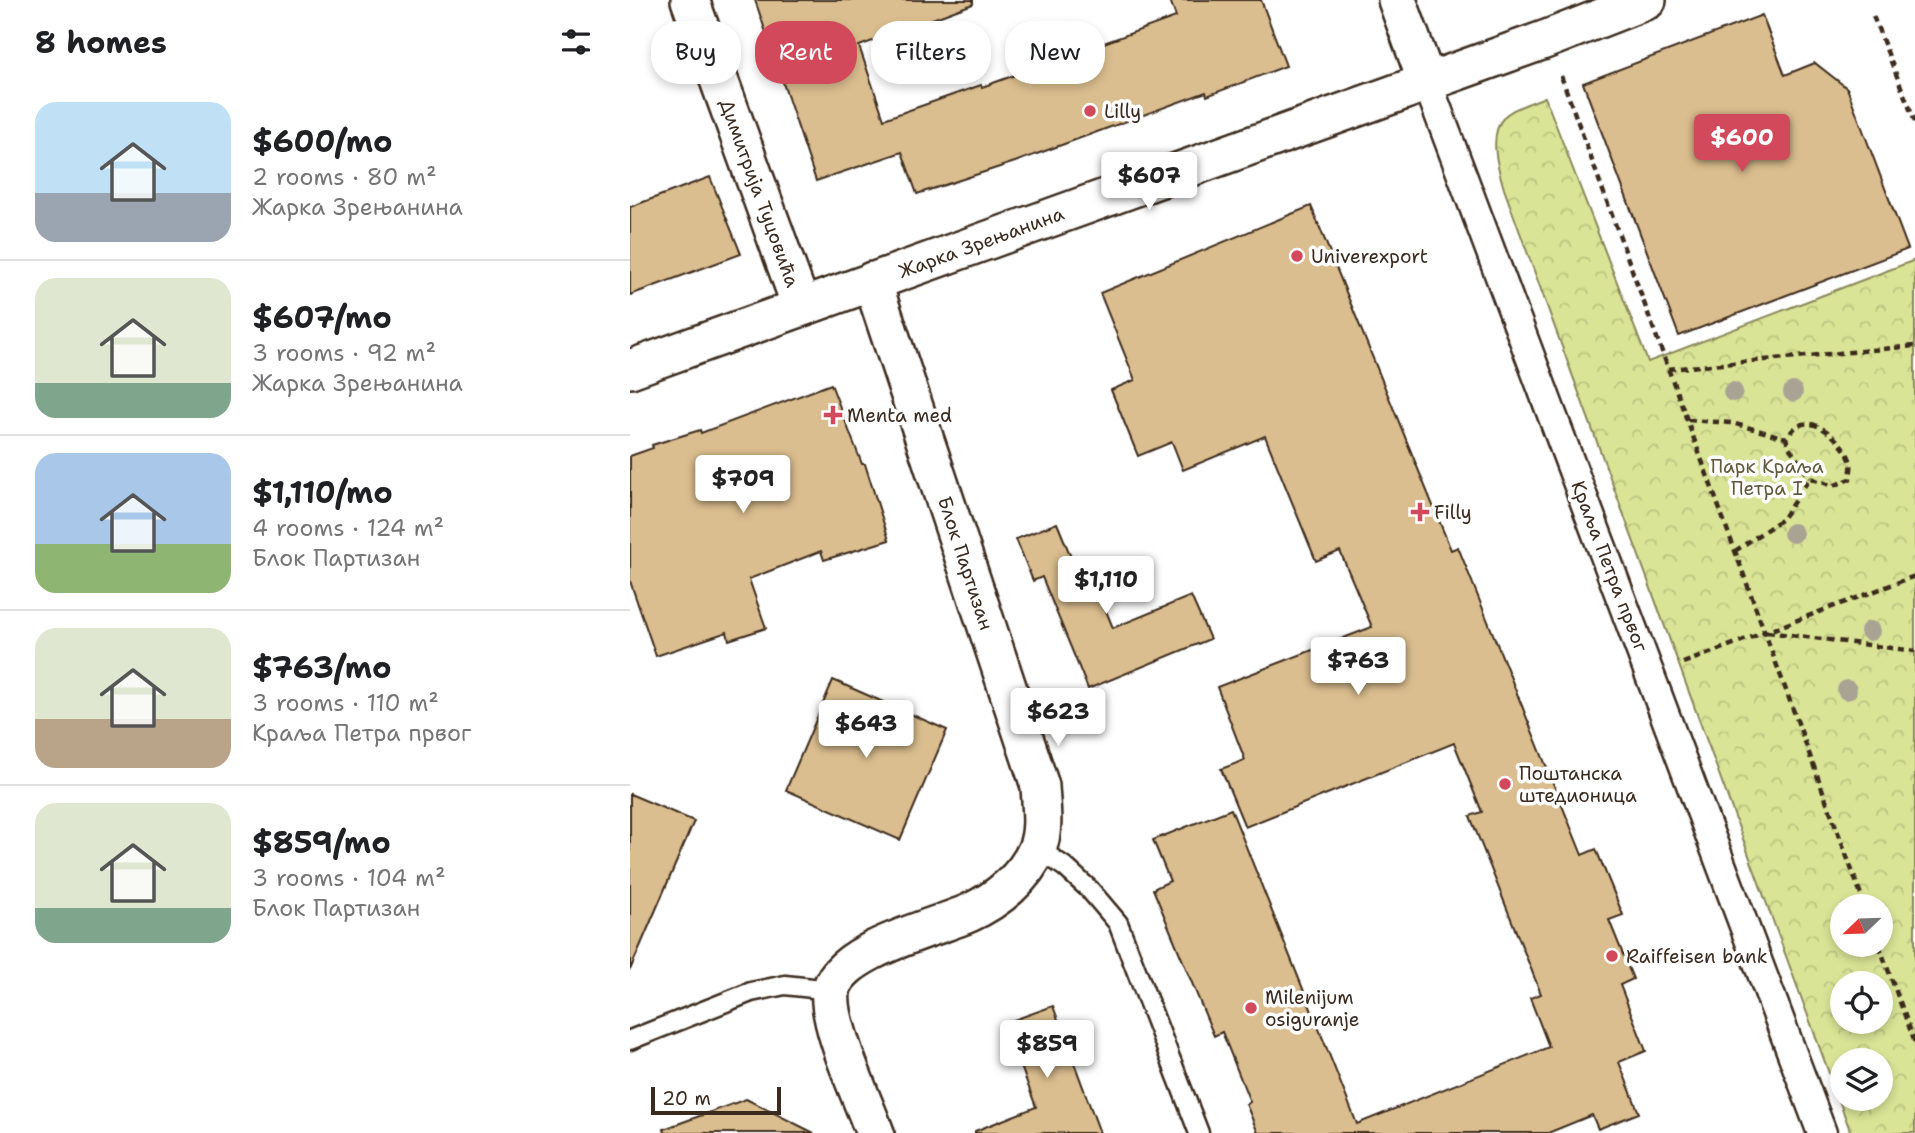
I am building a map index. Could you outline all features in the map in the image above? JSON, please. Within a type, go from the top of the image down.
[{"type":"street","name":"Димитрија Туцовића","points":[[690,0],[801,306]]},
{"type":"street","name":"Краља Петра првог","points":[[1396,0],[1822,1133]]},
{"type":"street","name":"Жарка Зрењанина","points":[[630,369],[1548,39],[1647,0]]},
{"type":"street","name":"Блок Партизан","points":[[831,989],[842,972],[865,954],[971,912],[1001,893],[1022,875],[1037,849],[1043,824],[1040,786],[872,281]]},
{"type":"street","points":[[831,989],[831,1015],[876,1133]]},
{"type":"lane","points":[[1037,849],[1065,867],[1090,890],[1118,923],[1199,1133]]},
{"type":"lane","points":[[630,1040],[751,992],[785,985],[831,989]]},
{"type":"path","points":[[1872,16],[1915,122]]},
{"type":"path","points":[[1548,39],[1861,894]]},
{"type":"path","points":[[1668,369],[1915,346]]},
{"type":"path","points":[[1688,420],[1732,423],[1786,438]]},
{"type":"path","points":[[1815,424],[1845,449],[1851,464],[1850,479],[1833,486],[1810,478],[1786,438],[1795,427],[1815,424]]},
{"type":"path","points":[[1735,551],[1782,519],[1810,478]]},
{"type":"path","points":[[1651,675],[1915,576]]},
{"type":"path","points":[[1765,632],[1915,651]]},
{"type":"path","points":[[1883,957],[1915,1043]]},
{"type":"green space","name":"Парк Краља Петра I","points":[[1545,97],[1648,362],[1915,260],[1915,1133],[1851,1133],[1843,1111],[1893,1111],[1893,1048],[1830,1048],[1830,1076],[1504,189],[1496,151],[1496,132],[1505,116]]},
{"type":"building","points":[[755,0],[973,0],[973,4],[927,21],[871,21],[871,42],[859,46],[884,119],[1005,79],[1005,84],[1105,84],[1105,43],[1176,17],[1170,0],[1261,0],[1286,66],[1207,96],[1206,92],[1015,162],[917,194],[902,152],[816,181],[783,84],[857,84],[857,21],[762,21]]},
{"type":"building","points":[[1762,15],[1785,75],[1815,63],[1847,88],[1908,249],[1679,336],[1583,83]]},
{"type":"building","points":[[710,177],[741,254],[630,295],[630,207]]},
{"type":"building","points":[[1311,206],[1451,550],[1458,547],[1582,855],[1596,849],[1623,915],[1609,920],[1633,979],[1620,985],[1646,1051],[1619,1062],[1639,1113],[1598,1129],[1592,1115],[1548,1133],[1258,1133],[1246,1104],[1250,1102],[1222,1032],[1214,1036],[1153,889],[1170,881],[1153,840],[1231,809],[1357,1124],[1549,1047],[1530,998],[1541,994],[1470,816],[1482,812],[1454,743],[1245,827],[1221,769],[1245,760],[1217,687],[1372,627],[1340,551],[1316,561],[1265,436],[1183,470],[1172,442],[1138,456],[1111,390],[1135,380],[1100,293]]},
{"type":"building","points":[[831,384],[862,464],[865,464],[889,540],[824,560],[821,551],[749,579],[766,628],[729,640],[727,632],[656,656],[630,581],[630,456],[653,448],[652,445],[700,430],[701,433]]},
{"type":"building","points":[[1057,523],[1080,579],[1091,574],[1113,628],[1191,596],[1210,639],[1088,689],[1042,577],[1033,581],[1016,539]]},
{"type":"building","points":[[833,680],[947,730],[900,840],[786,790]]},
{"type":"building","points":[[630,794],[694,821],[630,970]]},
{"type":"building","points":[[1053,1006],[1100,1133],[975,1133],[1036,1107],[1005,1023]]},
{"type":"building","points":[[746,1099],[814,1133],[665,1133],[664,1129]]},
{"type":"place","name":"Lilly","points":[[1090,111]]},
{"type":"place","name":"Univerexport","points":[[1297,256]]},
{"type":"place","name":"Menta med","points":[[833,415]]},
{"type":"place","name":"Filly","points":[[1420,512]]},
{"type":"place","name":"Поштанска штедионица","points":[[1505,784]]},
{"type":"place","name":"Raiffeisen bank","points":[[1612,956]]},
{"type":"place","name":"Milenijum osiguranje","points":[[1251,1008]]}]
